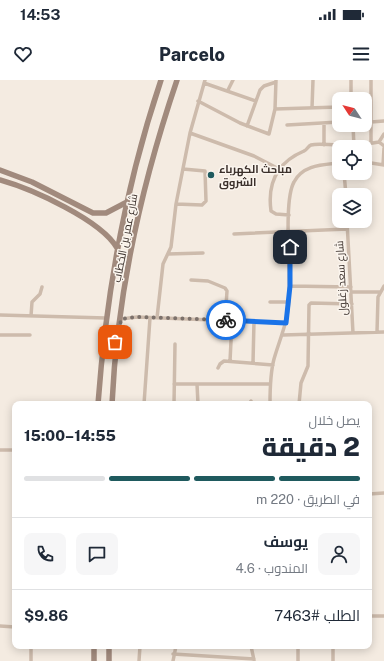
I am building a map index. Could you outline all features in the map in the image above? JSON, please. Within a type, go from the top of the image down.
[{"type":"street","name":"شارع عمر بن الخطاب","points":[[98,401],[106,318],[118,248],[127,202],[161,80]]},
{"type":"street","name":"شارع عمر بن الخطاب","points":[[112,401],[116,352],[131,252],[157,143],[177,80]]},
{"type":"street","points":[[228,90],[233,80]]},
{"type":"street","points":[[312,80],[312,108]]},
{"type":"street","points":[[352,80],[352,92]]},
{"type":"street","points":[[371,80],[371,92]]},
{"type":"street","points":[[198,101],[247,126],[269,134],[275,109],[276,81],[262,88],[247,126]]},
{"type":"street","points":[[158,318],[163,264],[171,247],[176,204],[190,133],[198,101],[205,82],[256,101]]},
{"type":"street","points":[[275,109],[332,107]]},
{"type":"street","points":[[372,122],[384,121]]},
{"type":"street","points":[[287,124],[332,122]]},
{"type":"street","points":[[324,123],[324,145]]},
{"type":"street","points":[[190,133],[254,156],[279,169]]},
{"type":"street","points":[[372,143],[379,142],[384,135]]},
{"type":"street","points":[[372,163],[383,165],[384,147],[379,142]]},
{"type":"street","points":[[289,214],[276,214],[271,211],[271,188],[279,169],[294,155],[311,146],[332,145]]},
{"type":"street","points":[[270,401],[270,384],[273,365],[283,336],[289,302],[289,214],[291,189],[297,177],[313,166],[332,164]]},
{"type":"street","points":[[176,204],[202,205],[206,201],[205,171],[183,169]]},
{"type":"street","points":[[0,170],[32,182],[93,212],[106,213],[127,202]]},
{"type":"street","points":[[0,180],[36,193],[76,214],[104,232],[118,248]]},
{"type":"street","points":[[234,234],[289,233],[347,229]]},
{"type":"street","name":"شارع سعد زغلول","points":[[347,229],[353,333]]},
{"type":"street","points":[[168,254],[204,253]]},
{"type":"street","points":[[190,280],[211,281],[225,288],[227,291],[225,320]]},
{"type":"street","points":[[290,286],[351,287]]},
{"type":"street","points":[[377,332],[378,300],[380,292],[384,286]]},
{"type":"street","points":[[31,316],[32,302],[40,294],[42,287]]},
{"type":"street","points":[[351,292],[380,292]]},
{"type":"street","points":[[270,302],[289,302]]},
{"type":"street","points":[[299,401],[301,383],[308,366],[310,304],[352,304]]},
{"type":"street","points":[[0,315],[106,318]]},
{"type":"street","points":[[144,401],[150,318]]},
{"type":"street","points":[[121,319],[158,318],[286,323]]},
{"type":"street","points":[[253,363],[254,321]]},
{"type":"street","points":[[230,362],[232,322]]},
{"type":"street","points":[[283,336],[384,332]]},
{"type":"street","points":[[0,335],[30,335]]},
{"type":"street","points":[[104,339],[112,343],[118,340]]},
{"type":"street","points":[[174,401],[175,344]]},
{"type":"street","points":[[103,351],[109,349],[116,352]]},
{"type":"street","points":[[218,368],[222,362],[273,365]]},
{"type":"street","points":[[174,384],[270,384]]},
{"type":"street","points":[[197,384],[198,401]]},
{"type":"street","points":[[0,450],[12,450]]},
{"type":"street","points":[[372,494],[384,493]]},
{"type":"street","points":[[372,616],[384,616]]},
{"type":"street","points":[[0,626],[12,627]]},
{"type":"street","points":[[30,661],[31,649]]},
{"type":"street","points":[[94,649],[94,661]]},
{"type":"street","points":[[109,649],[109,661]]},
{"type":"street","points":[[139,661],[140,649]]},
{"type":"street","points":[[172,661],[175,649]]},
{"type":"street","points":[[173,654],[254,660],[252,649]]},
{"type":"street","points":[[298,649],[298,661]]},
{"type":"street","points":[[333,649],[333,661]]},
{"type":"way so far","points":[[115,342],[118,340],[121,319],[137,317],[226,320]]},
{"type":"place","name":"مباحث الكهرباء الشروق","points":[[211,175]]},
{"type":"route","points":[[226,320],[232,322],[254,321],[286,323],[290,286],[290,247]]}]
